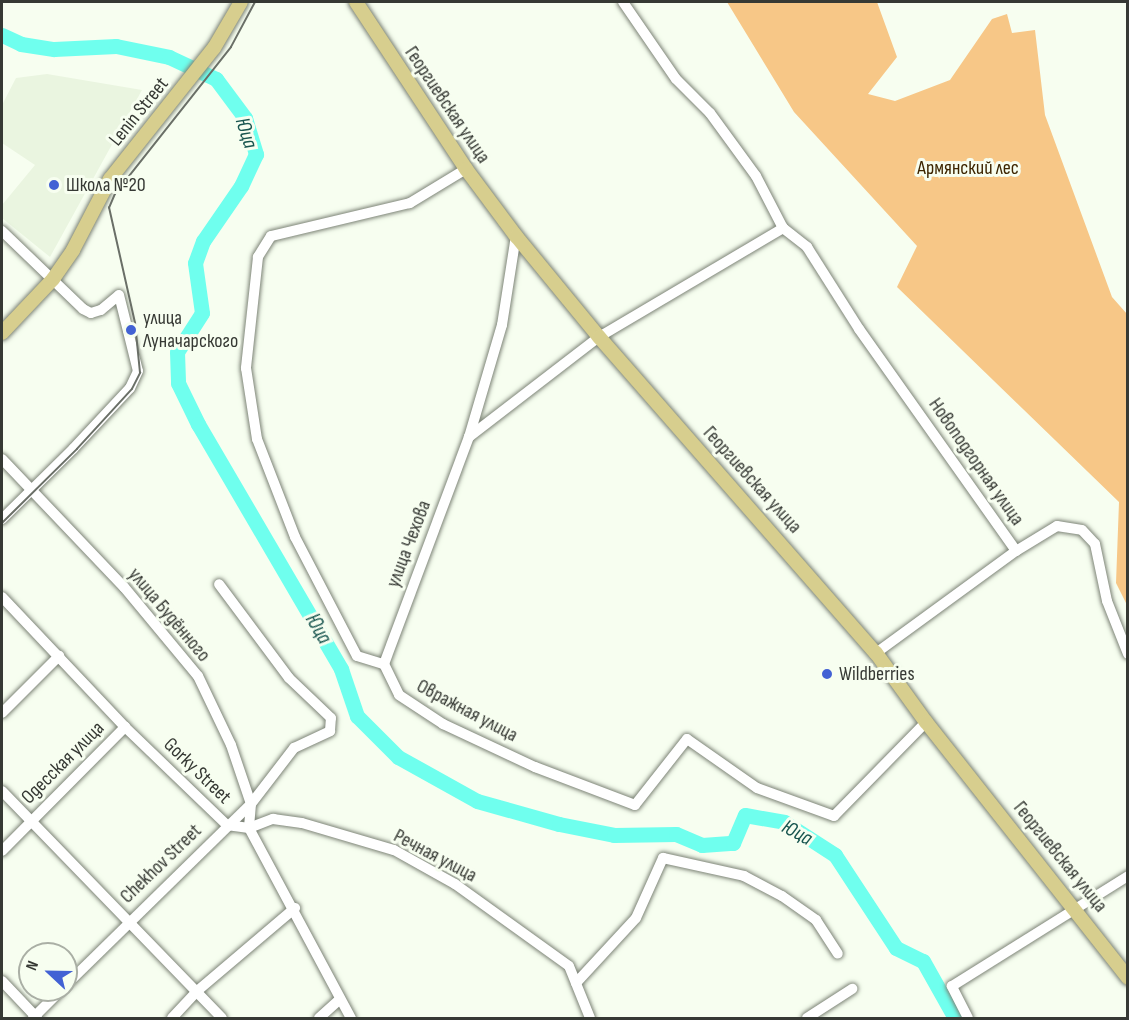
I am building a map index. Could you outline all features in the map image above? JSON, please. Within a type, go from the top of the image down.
[{"type":"main road","name":"Lenin Street","points":[[2,333],[53,279],[73,250],[110,179],[214,48],[241,2]]},
{"type":"main road","name":"Георгиевская улица","points":[[356,2],[466,169],[516,236],[599,337],[876,652],[926,722],[1074,906],[1128,978]]},
{"type":"street","name":"Новоподгорная улица","points":[[623,2],[676,79],[710,113],[756,176],[783,228],[807,247],[859,329],[1016,551],[1057,526],[1082,530],[1095,544],[1107,601],[1128,654]]},
{"type":"street","points":[[384,664],[357,656],[295,537],[258,439],[246,368],[258,257],[271,236],[410,203],[466,169]]},
{"type":"street","points":[[469,437],[599,337],[783,228]]},
{"type":"street","points":[[2,231],[91,313],[101,310],[119,295],[138,372],[130,388],[2,519]]},
{"type":"street","name":"улица Чехова","points":[[384,664],[469,437],[502,325],[516,236]]},
{"type":"street","name":"улица Будённого","points":[[2,459],[124,587],[198,676],[231,745],[251,804],[249,828]]},
{"type":"street","points":[[876,652],[1016,551]]},
{"type":"street","name":"Chekhov Street","points":[[78,973],[127,922],[251,804],[294,748],[330,731],[331,718],[289,678],[219,584]]},
{"type":"street","name":"Gorky Street","points":[[2,597],[125,727],[227,825],[249,828]]},
{"type":"street","points":[[2,713],[58,656]]},
{"type":"street","name":"Овражная улица","points":[[384,664],[399,695],[443,724],[535,767],[635,805],[687,739],[757,788],[834,816],[926,722]]},
{"type":"street","name":"Одесская улица","points":[[2,851],[125,727]]},
{"type":"street","points":[[2,791],[222,1018]]},
{"type":"street","name":"Речная улица","points":[[249,828],[273,819],[302,823],[394,850],[455,884],[518,926],[569,966],[590,1018]]},
{"type":"street","points":[[249,828],[295,908],[351,1018]]},
{"type":"street","points":[[576,983],[636,918],[663,858],[744,876],[782,896],[816,920],[837,954]]},
{"type":"street","points":[[968,1018],[952,986],[1074,906],[1128,876]]},
{"type":"street","points":[[172,1018],[196,992],[295,908]]},
{"type":"street","points":[[2,981],[35,1018],[50,1002]]},
{"type":"street","points":[[807,1018],[852,989]]},
{"type":"street","points":[[319,1018],[340,999]]},
{"type":"shaded area","name":"Школа №20","points":[[47,74],[142,90],[50,257],[2,218],[2,205],[35,165],[2,143],[2,105],[16,78]]},
{"type":"green space","name":"Армянский лес","points":[[727,2],[877,2],[897,57],[868,94],[895,101],[950,80],[992,19],[1007,14],[1012,33],[1035,30],[1045,115],[1112,297],[1127,314],[1127,605],[1116,583],[1119,502],[897,287],[917,246],[794,112]]},
{"type":"waterway","name":"Юца","points":[[2,35],[21,44],[54,49],[116,46],[169,57],[216,79],[245,118],[256,154],[241,186],[203,241],[195,263],[202,313],[177,352],[178,383],[198,424],[341,669],[357,716],[398,757],[477,801],[559,824],[614,835],[676,834],[702,845],[733,843],[745,815],[784,822],[835,855],[896,948],[923,961],[955,1018]]},
{"type":"tram line","points":[[2,523],[77,449],[132,389],[140,373],[135,323],[109,208],[115,194],[231,47],[255,2]]},
{"type":"place","name":"Школа №20","points":[[54,185]]},
{"type":"place","name":"улица Луначарского","points":[[131,330]]},
{"type":"place","name":"Wildberries","points":[[827,674]]}]
